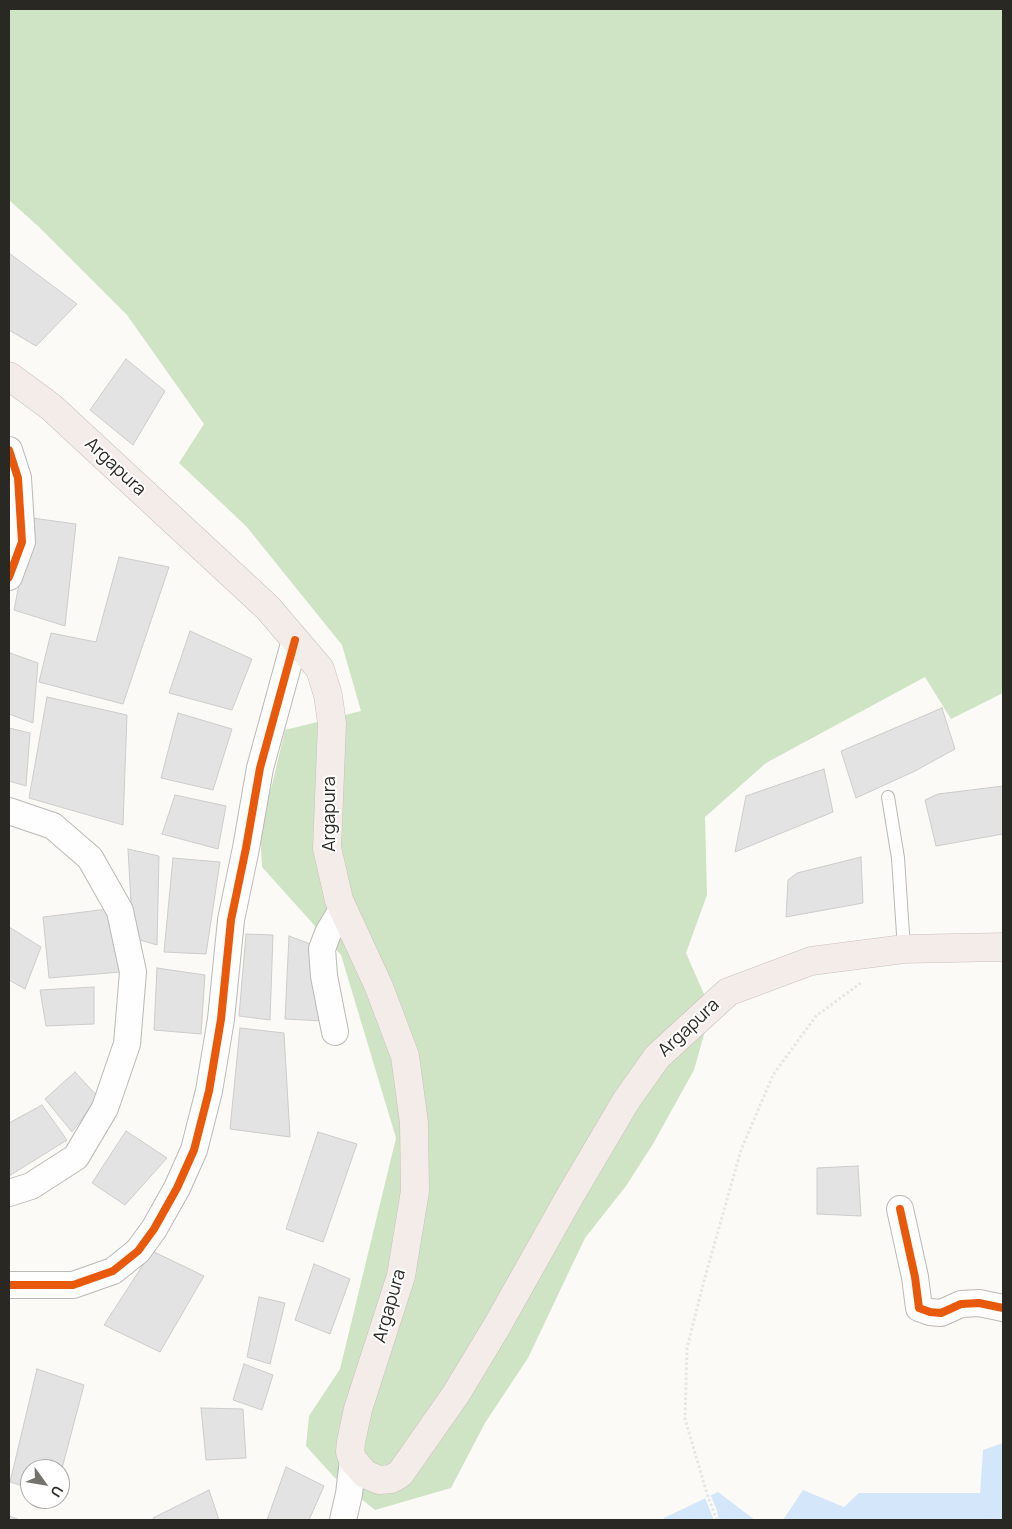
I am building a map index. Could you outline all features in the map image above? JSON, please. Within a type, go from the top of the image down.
[{"type":"highway","name":"Argapura","points":[[9,376],[51,407],[268,608],[320,669],[328,695],[332,724],[327,848],[339,900],[379,987],[405,1056],[414,1122],[415,1191],[401,1276],[358,1409],[351,1442],[350,1452],[353,1460],[365,1474],[380,1480],[391,1479],[400,1474],[456,1394],[626,1101],[656,1057],[728,992],[811,961],[904,949],[1003,947]]},
{"type":"street","points":[[9,450],[18,478],[22,542],[9,577]]},
{"type":"street","points":[[9,1285],[73,1285],[113,1271],[138,1252],[154,1229],[177,1188],[194,1150],[209,1091],[222,1019],[231,920],[260,768],[295,640]]},
{"type":"street","points":[[9,811],[53,826],[90,858],[120,911],[133,972],[128,1044],[105,1108],[76,1157],[31,1186],[9,1193]]},
{"type":"street","points":[[335,1032],[324,976],[322,949],[343,908]]},
{"type":"street","points":[[900,1209],[915,1278],[919,1308],[930,1312],[942,1313],[961,1304],[979,1303],[1003,1308]]},
{"type":"street","points":[[343,1520],[353,1460]]},
{"type":"lane","points":[[888,797],[898,858],[904,949]]},
{"type":"path","points":[[717,1520],[708,1497],[685,1419],[687,1348],[704,1282],[741,1150],[772,1075],[816,1016],[865,979]]},
{"type":"green space","points":[[9,9],[1003,9],[1003,693],[951,719],[925,677],[766,763],[705,817],[707,895],[686,953],[711,1010],[694,1070],[653,1144],[626,1186],[585,1238],[528,1358],[485,1423],[451,1488],[375,1510],[334,1477],[306,1446],[309,1416],[340,1369],[396,1138],[341,955],[262,867],[260,827],[285,730],[361,711],[342,645],[246,526],[179,463],[204,424],[127,315],[39,227],[9,200]]},
{"type":"water","points":[[1003,1443],[1003,1520],[783,1520],[803,1490],[844,1507],[859,1493],[980,1493],[983,1450]]},
{"type":"water","points":[[718,1492],[755,1520],[662,1520],[664,1518]]},
{"type":"pier","points":[[711,1496],[719,1520],[714,1520],[705,1498]]},
{"type":"building","points":[[9,253],[77,304],[36,346],[9,330]]},
{"type":"building","points":[[126,359],[165,391],[133,445],[90,410]]},
{"type":"building","points":[[32,518],[76,524],[65,626],[14,610]]},
{"type":"building","points":[[119,557],[169,567],[123,704],[39,682],[51,633],[96,642]]},
{"type":"building","points":[[190,631],[252,659],[232,710],[169,693]]},
{"type":"building","points":[[10,653],[38,663],[33,723],[9,714]]},
{"type":"building","points":[[47,697],[127,715],[123,825],[29,798]]},
{"type":"building","points":[[942,708],[955,749],[915,771],[856,798],[841,751]]},
{"type":"building","points":[[178,713],[232,729],[213,790],[161,778]]},
{"type":"building","points":[[9,728],[30,733],[26,786],[9,781]]},
{"type":"building","points":[[824,769],[833,812],[735,852],[746,796]]},
{"type":"building","points":[[1003,786],[1003,834],[936,846],[925,800],[938,794]]},
{"type":"building","points":[[175,795],[226,806],[218,849],[162,834]]},
{"type":"building","points":[[128,849],[159,856],[157,945],[133,938]]},
{"type":"building","points":[[861,857],[863,903],[786,917],[788,880],[797,873]]},
{"type":"building","points":[[173,858],[220,862],[206,954],[164,952]]},
{"type":"building","points":[[108,909],[121,972],[49,978],[43,917]]},
{"type":"building","points":[[9,927],[41,947],[25,989],[9,980]]},
{"type":"building","points":[[246,934],[273,935],[270,1020],[239,1016]]},
{"type":"building","points":[[289,936],[310,944],[323,1021],[285,1019]]},
{"type":"building","points":[[157,968],[205,975],[201,1034],[154,1030]]},
{"type":"building","points":[[94,987],[94,1024],[46,1026],[40,990]]},
{"type":"building","points":[[240,1028],[284,1033],[290,1137],[230,1129]]},
{"type":"building","points":[[75,1072],[98,1097],[72,1132],[45,1099]]},
{"type":"building","points":[[42,1105],[67,1140],[9,1176],[9,1123]]},
{"type":"building","points":[[126,1131],[167,1158],[125,1205],[92,1183]]},
{"type":"building","points":[[318,1132],[357,1144],[323,1242],[286,1229]]},
{"type":"building","points":[[858,1166],[861,1216],[817,1214],[817,1168]]},
{"type":"building","points":[[152,1251],[204,1276],[160,1352],[104,1325]]},
{"type":"building","points":[[314,1264],[350,1279],[330,1334],[295,1320]]},
{"type":"building","points":[[259,1297],[285,1303],[270,1364],[247,1357]]},
{"type":"building","points":[[244,1364],[273,1375],[262,1410],[233,1400]]},
{"type":"building","points":[[37,1369],[84,1385],[64,1459],[20,1459],[20,1485],[10,1482]]},
{"type":"building","points":[[201,1408],[243,1409],[246,1458],[206,1460]]},
{"type":"building","points":[[286,1467],[324,1486],[309,1520],[267,1520]]},
{"type":"building","points":[[209,1490],[219,1520],[154,1520],[153,1518]]},
{"type":"building","points":[[9,1516],[20,1520],[9,1520]]},
{"type":"cycle path","points":[[9,450],[18,478],[22,542],[9,577]]},
{"type":"cycle path","points":[[9,1285],[73,1285],[113,1271],[138,1251],[154,1229],[177,1188],[194,1150],[209,1091],[221,1019],[231,920],[260,768],[295,640]]},
{"type":"cycle path","points":[[900,1209],[915,1277],[919,1308],[941,1313],[961,1304],[979,1303],[1003,1308]]}]
